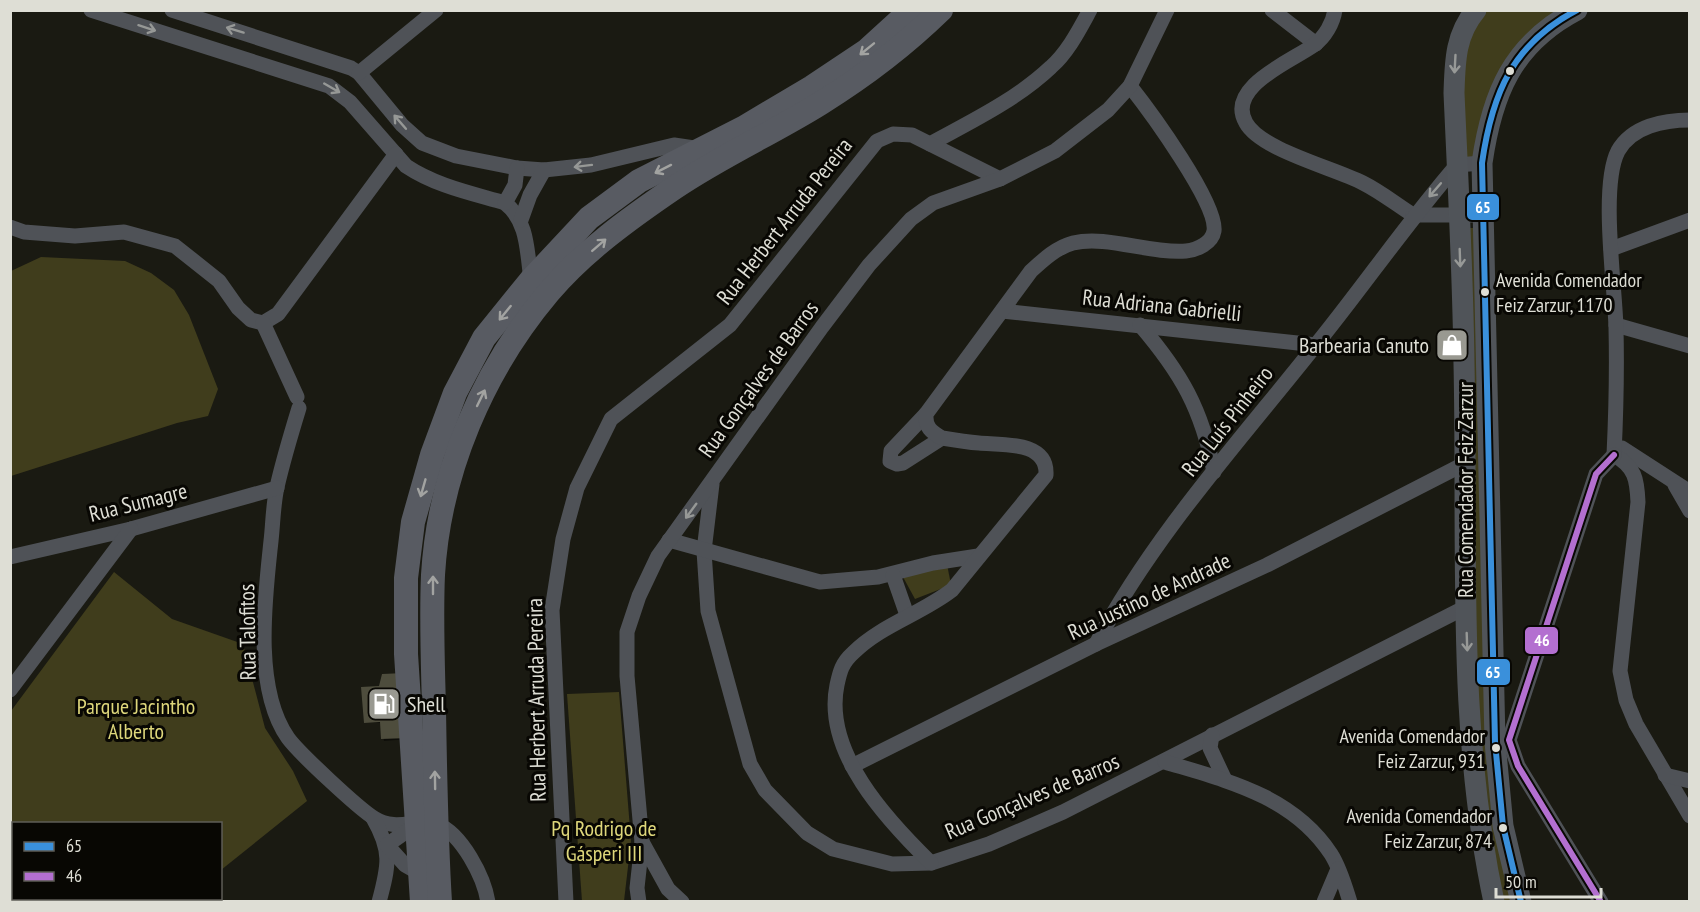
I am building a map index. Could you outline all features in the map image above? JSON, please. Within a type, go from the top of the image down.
[{"type":"main road","points":[[422,902],[429,873],[426,824],[405,632],[405,588],[413,522],[432,455],[455,393],[484,338],[531,280],[589,218],[639,181],[812,87],[866,51],[911,10]]},
{"type":"main road","points":[[426,824],[433,574],[440,521],[457,454],[479,401],[502,357],[550,292],[600,243],[698,172],[821,103],[874,66],[941,10]]},
{"type":"main road","name":"Rua Comendador Feiz Zarzur","points":[[1476,10],[1466,22],[1456,48],[1454,93],[1464,366],[1466,607],[1473,776],[1494,902]]},
{"type":"main road","name":"Rua Comendador Feiz Zarzur","points":[[1521,902],[1503,826],[1482,163],[1494,103],[1509,73],[1530,45],[1556,22],[1577,10]]},
{"type":"main road","points":[[429,873],[440,902]]},
{"type":"street","points":[[91,10],[323,83],[350,102],[406,166],[438,184],[505,203],[521,220]]},
{"type":"street","points":[[172,10],[283,45],[359,74],[402,125],[422,143],[456,156],[517,168],[543,170],[591,165],[674,145],[702,148]]},
{"type":"street","points":[[359,74],[436,10]]},
{"type":"street","points":[[930,144],[1005,101],[1052,67],[1069,46],[1090,10]]},
{"type":"street","name":"Rua Gonçalves de Barros","points":[[1167,10],[1130,86],[1108,110],[1055,151],[1000,179],[933,203],[911,219],[869,265],[712,481],[704,551],[708,611],[750,764],[765,790],[807,833],[834,849],[892,864],[931,863],[1000,840],[1165,762],[1212,735],[1466,607]]},
{"type":"street","points":[[1272,10],[1316,44]]},
{"type":"street","points":[[1335,10],[1331,26],[1316,44],[1276,68],[1252,87],[1243,100],[1241,110],[1246,124],[1261,139],[1366,184],[1413,215],[1483,215]]},
{"type":"street","points":[[942,438],[903,463],[897,464],[890,460],[891,452],[926,414],[1031,271],[1050,254],[1072,243],[1088,242],[1188,251],[1204,246],[1214,233],[1213,216],[1183,163],[1130,86]]},
{"type":"street","points":[[1601,902],[1502,741],[1596,474],[1614,449],[1616,325],[1611,249],[1610,177],[1618,151],[1638,131],[1656,123],[1689,120]]},
{"type":"street","name":"Rua Herbert Arruda Pereira","points":[[566,902],[552,610],[563,539],[577,488],[611,419],[730,325],[769,280],[877,141],[893,135],[912,135],[1000,179]]},
{"type":"street","points":[[10,227],[24,232],[75,236],[124,232],[175,246],[219,281],[238,308],[251,320],[263,323],[278,314],[396,154]]},
{"type":"street","points":[[1457,165],[1482,163]]},
{"type":"street","name":"Rua Luís Pinheiro","points":[[1096,644],[1121,597],[1214,472],[1316,345],[1413,215],[1457,165]]},
{"type":"street","points":[[505,203],[516,185],[517,168]]},
{"type":"street","points":[[531,280],[521,220],[530,195],[543,170]]},
{"type":"street","points":[[1611,249],[1689,220]]},
{"type":"street","name":"Rua Adriana Gabrielli","points":[[1002,311],[1316,345]]},
{"type":"street","name":"Rua Talofitos","points":[[263,323],[298,403],[277,488],[265,592],[265,668],[274,709],[288,738],[373,818],[391,826],[426,824]]},
{"type":"street","points":[[1140,325],[1171,362],[1188,389],[1207,441],[1214,472]]},
{"type":"street","points":[[1616,325],[1689,346]]},
{"type":"street","points":[[926,414],[928,428],[942,438],[1016,445],[1041,456],[1046,465],[1046,475],[952,590],[937,601],[907,615],[879,633],[841,665],[835,707],[838,727],[852,766],[892,823],[931,863]]},
{"type":"street","points":[[1614,449],[1672,480],[1689,492]]},
{"type":"street","points":[[1614,449],[1633,469],[1637,483],[1638,502],[1620,671],[1626,700],[1636,724],[1689,816]]},
{"type":"street","name":"Rua Justino de Andrade","points":[[852,766],[1096,644],[1267,566],[1464,464]]},
{"type":"street","points":[[1672,480],[1689,511]]},
{"type":"street","points":[[638,895],[642,842],[627,676],[627,632],[639,596],[669,540],[712,481]]},
{"type":"street","name":"Rua Sumagre","points":[[10,557],[132,529],[277,488]]},
{"type":"street","points":[[10,690],[132,529]]},
{"type":"street","points":[[669,540],[820,582],[893,574],[933,563],[978,556]]},
{"type":"street","points":[[893,574],[907,615]]},
{"type":"street","points":[[1121,597],[1124,608],[1136,627]]},
{"type":"street","points":[[1212,735],[1210,748],[1224,778]]},
{"type":"street","points":[[1165,762],[1224,778],[1254,790],[1300,817],[1332,855],[1350,902]]},
{"type":"street","points":[[1665,775],[1689,781]]},
{"type":"street","name":"Rua Talofitos","points":[[373,818],[387,845],[405,865],[429,873]]},
{"type":"street","points":[[379,902],[384,882],[387,845],[400,833],[426,824],[465,848],[486,891],[488,902]]},
{"type":"street","points":[[642,842],[668,889],[682,902]]},
{"type":"street","points":[[1324,902],[1338,869]]},
{"type":"street","points":[[384,882],[396,875],[429,873]]},
{"type":"street","points":[[638,895],[651,885],[668,889]]},
{"type":"green space","points":[[1487,11],[1569,11],[1517,49],[1476,158],[1462,158],[1459,80],[1462,61],[1466,43]]},
{"type":"green space","points":[[1465,228],[1477,228],[1483,593],[1517,901],[1500,901],[1477,725]]},
{"type":"green space","points":[[41,257],[125,261],[151,273],[174,290],[189,315],[218,389],[208,416],[177,423],[11,476],[11,271]]},
{"type":"green space","points":[[947,564],[951,585],[915,599],[903,577]]},
{"type":"green space","name":"Parque Jacintho Alberto","points":[[114,572],[172,619],[243,644],[265,728],[293,771],[307,801],[222,869],[222,822],[12,822],[12,900],[185,900],[182,902],[11,901],[11,711]]},
{"type":"green space","name":"Pq Rodrigo de Gásperi III","points":[[619,692],[631,841],[624,901],[582,901],[567,694]]},
{"type":"building","name":"Shell","points":[[405,673],[409,738],[381,739],[380,722],[364,723],[361,687],[379,686],[382,674]]},
{"type":"transit line","name":"65","points":[[1521,902],[1503,826],[1495,742],[1482,163],[1492,115],[1509,73],[1536,39],[1577,10]]},
{"type":"transit line","name":"46","points":[[1601,902],[1518,766],[1509,740],[1596,474],[1614,455]]},
{"type":"place","name":"Avenida Comendador Feiz Zarzur, 1170","points":[[1485,292]]},
{"type":"place","name":"Barbearia Canuto","points":[[1452,345]]},
{"type":"place","name":"Shell","points":[[384,704]]},
{"type":"place","name":"Avenida Comendador Feiz Zarzur, 931","points":[[1496,748]]},
{"type":"place","name":"Avenida Comendador Feiz Zarzur, 874","points":[[1503,828]]}]
